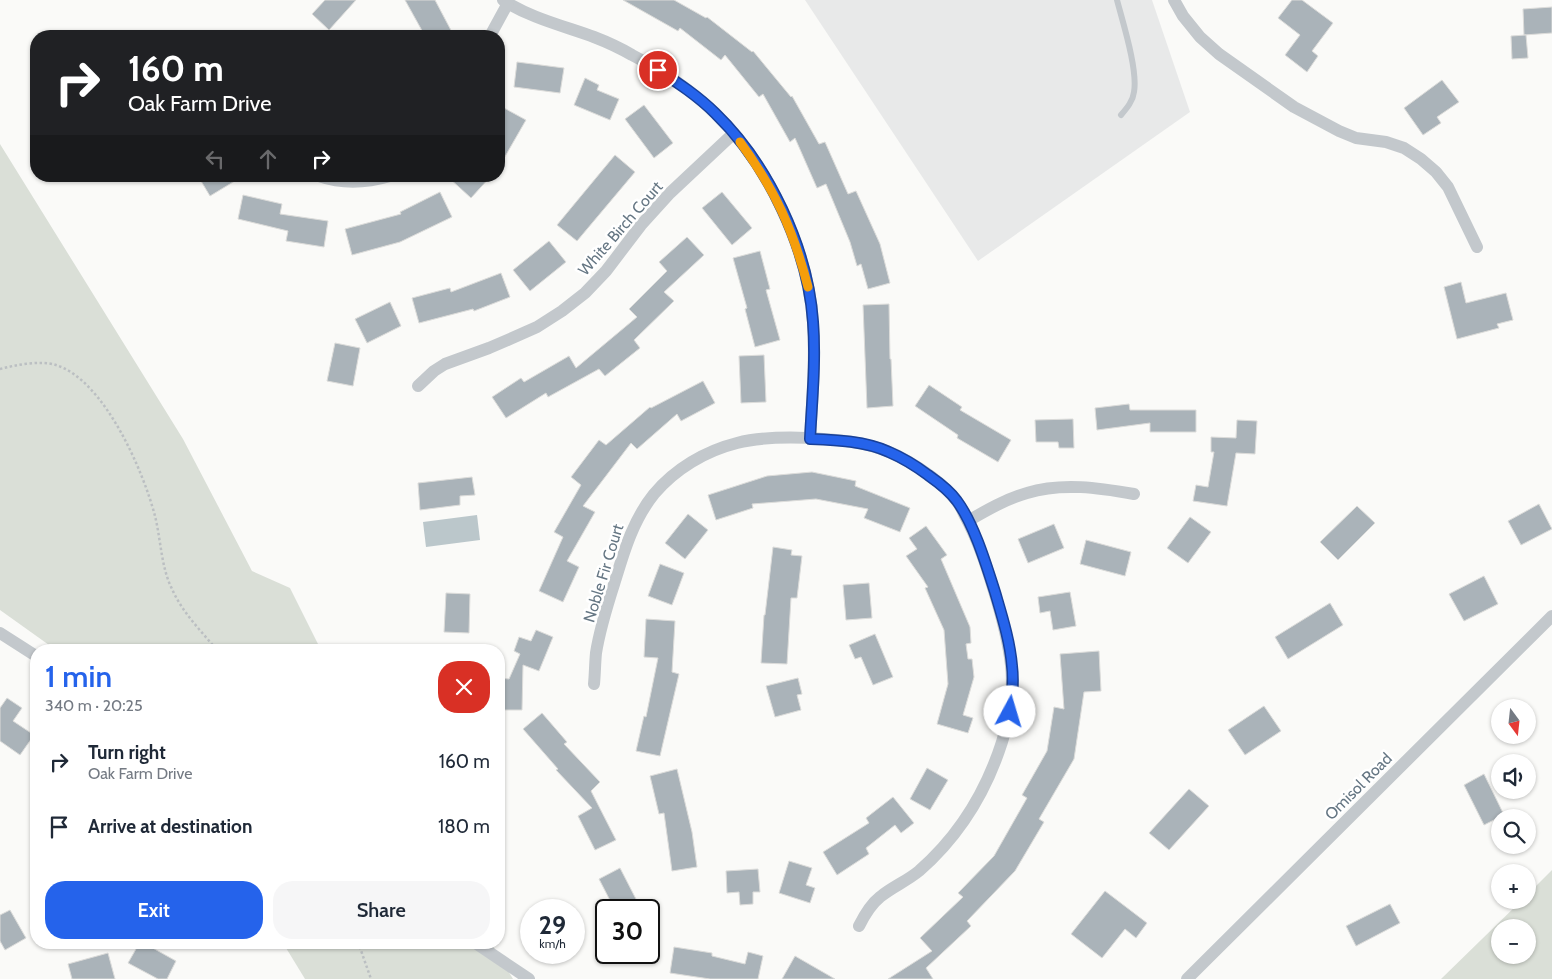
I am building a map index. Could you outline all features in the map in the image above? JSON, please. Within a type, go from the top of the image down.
[{"type":"street","points":[[1174,0],[1183,16],[1200,37],[1218,54],[1294,107],[1356,138],[1386,142],[1404,148],[1421,158],[1448,187],[1477,247]]},
{"type":"street","points":[[493,30],[505,2],[541,19],[596,38],[631,54],[692,93],[716,113],[734,134],[760,169],[778,200],[790,226],[808,287],[813,321],[814,362],[810,439]]},
{"type":"street","name":"White Birch Court","points":[[418,386],[434,371],[445,364],[537,327],[585,293],[606,272],[641,225],[670,193],[734,134]]},
{"type":"street","name":"Noble Fir Court","points":[[594,684],[596,654],[602,626],[627,541],[637,518],[654,494],[667,480],[687,465],[719,449],[736,443],[762,438],[834,440],[872,446],[888,451],[913,464],[936,481],[956,500],[968,520],[987,567],[1008,638],[1013,688],[1010,712],[1002,744],[988,778],[975,804],[957,831],[942,849],[917,872],[878,898],[864,915],[859,926]]},
{"type":"street","points":[[968,520],[1028,493],[1051,488],[1077,487],[1134,494]]},
{"type":"street","name":"Omisol Road","points":[[1187,979],[1552,616]]},
{"type":"street","points":[[0,633],[30,652]]},
{"type":"street","points":[[484,949],[528,979]]},
{"type":"lane","points":[[1117,0],[1136,79],[1131,102],[1120,114]]},
{"type":"path","points":[[0,369],[11,366],[55,364],[71,371],[85,381],[114,422],[132,454],[146,487],[159,533],[165,571],[172,590],[184,611],[212,644]]},
{"type":"path","points":[[360,949],[371,979]]},
{"type":"shaded area","points":[[805,0],[1152,0],[1190,112],[978,261]]},
{"type":"shaded area","points":[[0,144],[183,439],[252,571],[290,588],[318,644],[48,644],[0,610]]},
{"type":"shaded area","points":[[477,515],[480,540],[426,547],[423,522]]},
{"type":"shaded area","points":[[1552,870],[1552,979],[1441,979],[1491,930],[1491,964],[1536,964],[1536,919],[1503,919],[1513,909],[1536,909],[1536,886]]},
{"type":"shaded area","points":[[287,949],[495,949],[513,979],[305,979]]},
{"type":"building","points":[[325,0],[356,0],[329,30],[312,14]]},
{"type":"building","points":[[405,0],[435,0],[451,30],[422,30]]},
{"type":"building","points":[[623,0],[674,0],[707,17],[753,51],[792,96],[819,144],[825,142],[848,194],[856,191],[880,244],[890,283],[868,289],[861,264],[857,266],[850,242],[826,184],[817,188],[795,138],[790,142],[763,94],[759,97],[725,55],[721,60],[680,28],[678,31]]},
{"type":"building","points":[[1292,0],[1302,0],[1333,23],[1312,51],[1318,56],[1307,72],[1285,55],[1300,35],[1278,18]]},
{"type":"building","points":[[1552,7],[1552,33],[1524,35],[1523,9]]},
{"type":"building","points":[[1526,35],[1528,58],[1512,59],[1511,36]]},
{"type":"building","points":[[517,62],[564,68],[560,93],[514,87]]},
{"type":"building","points":[[585,78],[599,85],[597,90],[619,99],[610,120],[574,105]]},
{"type":"building","points":[[1442,80],[1459,102],[1437,117],[1441,123],[1423,135],[1404,108]]},
{"type":"building","points":[[644,105],[673,143],[654,158],[625,119]]},
{"type":"building","points":[[505,109],[526,120],[505,157]]},
{"type":"building","points":[[615,155],[635,172],[577,241],[557,225]]},
{"type":"building","points":[[202,182],[233,182],[210,196]]},
{"type":"building","points":[[454,182],[486,182],[471,198]]},
{"type":"building","points":[[440,192],[452,217],[400,242],[352,255],[345,229],[401,214],[400,212]]},
{"type":"building","points":[[722,192],[752,228],[732,245],[702,208]]},
{"type":"building","points":[[243,195],[282,204],[280,214],[328,221],[324,247],[286,241],[288,231],[238,219]]},
{"type":"building","points":[[687,237],[704,255],[664,292],[674,301],[634,340],[640,348],[605,376],[599,369],[548,397],[546,393],[506,418],[492,397],[521,378],[524,382],[569,356],[576,368],[637,317],[629,309],[667,271],[659,262]]},
{"type":"building","points":[[549,241],[566,262],[530,291],[513,270]]},
{"type":"building","points":[[760,251],[770,289],[766,290],[780,340],[755,347],[745,309],[747,308],[733,258]]},
{"type":"building","points":[[501,273],[510,297],[474,311],[473,309],[419,323],[412,298],[450,288],[451,292]]},
{"type":"building","points":[[1461,282],[1466,303],[1506,293],[1513,320],[1497,324],[1499,328],[1457,339],[1444,287]]},
{"type":"building","points":[[390,302],[401,326],[367,343],[355,319]]},
{"type":"building","points":[[889,304],[893,406],[867,408],[863,305]]},
{"type":"building","points":[[335,343],[360,348],[353,386],[327,381]]},
{"type":"building","points":[[764,355],[766,402],[741,403],[739,356]]},
{"type":"building","points":[[703,381],[715,403],[681,421],[677,414],[637,449],[631,443],[583,506],[595,512],[567,561],[579,567],[563,602],[539,591],[563,537],[554,532],[581,485],[571,477],[599,440],[606,445],[650,407]]},
{"type":"building","points":[[929,385],[962,407],[960,410],[1011,440],[998,462],[957,438],[958,435],[915,406]]},
{"type":"building","points":[[1129,404],[1130,410],[1196,410],[1196,432],[1150,432],[1150,423],[1097,430],[1095,408]]},
{"type":"building","points":[[1073,419],[1074,448],[1059,448],[1058,442],[1036,442],[1035,420]]},
{"type":"building","points":[[1237,420],[1257,421],[1255,454],[1236,453],[1227,506],[1193,501],[1196,485],[1208,487],[1214,452],[1211,452],[1211,437],[1236,438]]},
{"type":"building","points":[[812,472],[856,481],[855,486],[910,508],[900,532],[864,518],[868,509],[816,499],[752,504],[753,508],[716,520],[708,495],[767,476]]},
{"type":"building","points":[[472,477],[475,495],[460,496],[460,505],[420,510],[418,483]]},
{"type":"building","points":[[1539,504],[1552,529],[1521,545],[1508,521]]},
{"type":"building","points":[[1357,506],[1375,523],[1338,560],[1320,542]]},
{"type":"building","points":[[688,514],[708,530],[685,559],[665,543]]},
{"type":"building","points":[[1190,517],[1211,532],[1188,563],[1167,548]]},
{"type":"building","points":[[1054,524],[1064,548],[1028,563],[1018,539]]},
{"type":"building","points":[[926,526],[947,555],[941,559],[970,627],[971,643],[966,644],[968,659],[972,659],[974,677],[963,715],[973,718],[968,733],[937,724],[948,684],[944,630],[925,588],[928,587],[906,556],[917,549],[909,538]]},
{"type":"building","points":[[1086,540],[1131,552],[1125,576],[1080,564]]},
{"type":"building","points":[[773,547],[792,550],[791,555],[802,556],[797,598],[791,598],[787,664],[761,663],[764,615]]},
{"type":"building","points":[[660,564],[684,573],[672,605],[648,596]]},
{"type":"building","points":[[1484,576],[1498,604],[1464,621],[1449,594]]},
{"type":"building","points":[[869,583],[872,618],[846,620],[843,585]]},
{"type":"building","points":[[1070,592],[1076,626],[1053,630],[1050,611],[1040,613],[1038,597]]},
{"type":"building","points":[[446,593],[470,594],[469,633],[444,632]]},
{"type":"building","points":[[1330,603],[1343,625],[1288,659],[1275,637]]},
{"type":"building","points":[[646,619],[675,621],[672,672],[679,674],[660,756],[636,751],[644,716],[646,717],[658,658],[644,657]]},
{"type":"building","points":[[536,630],[553,637],[539,671],[523,665],[522,710],[505,710],[505,679],[509,679],[520,654],[514,651],[519,637],[531,641]]},
{"type":"building","points":[[875,634],[893,677],[873,685],[861,657],[855,659],[849,645]]},
{"type":"building","points":[[1099,651],[1101,691],[1084,692],[1074,759],[1039,819],[1044,822],[1015,871],[967,921],[971,926],[926,968],[933,979],[888,979],[932,951],[920,938],[963,897],[958,893],[994,856],[1027,798],[1022,795],[1047,751],[1054,707],[1064,709],[1060,654]]},
{"type":"building","points":[[798,678],[802,694],[797,695],[801,710],[775,717],[766,686]]},
{"type":"building","points":[[7,698],[22,708],[13,721],[30,732],[30,741],[20,755],[0,741],[0,708]]},
{"type":"building","points":[[1264,706],[1281,731],[1245,755],[1228,730]]},
{"type":"building","points":[[542,713],[567,742],[564,744],[600,782],[591,791],[616,840],[595,850],[578,816],[592,808],[556,770],[558,769],[523,729]]},
{"type":"building","points":[[927,768],[948,780],[930,810],[910,799]]},
{"type":"building","points":[[677,769],[692,832],[697,867],[672,871],[664,813],[659,814],[650,776]]},
{"type":"building","points":[[1484,774],[1491,788],[1491,799],[1496,799],[1501,809],[1491,809],[1491,822],[1484,825],[1464,785]]},
{"type":"building","points":[[1189,789],[1209,806],[1169,850],[1149,833]]},
{"type":"building","points":[[893,797],[914,823],[901,833],[895,825],[866,848],[869,854],[837,875],[823,852],[869,823],[866,818]]},
{"type":"building","points":[[789,861],[812,868],[806,885],[815,888],[810,903],[779,893]]},
{"type":"building","points":[[620,868],[636,899],[609,899],[599,879]]},
{"type":"building","points":[[758,869],[760,892],[753,892],[753,904],[740,905],[739,892],[727,893],[726,871]]},
{"type":"building","points":[[1105,891],[1147,923],[1136,938],[1125,929],[1102,958],[1071,934]]},
{"type":"building","points":[[1390,904],[1400,923],[1356,946],[1346,926]]},
{"type":"building","points":[[10,910],[26,938],[5,950],[0,941],[0,915]]},
{"type":"building","points":[[674,947],[712,953],[712,956],[745,964],[748,952],[763,956],[758,979],[710,979],[670,973]]},
{"type":"building","points":[[136,949],[155,949],[176,961],[167,979],[158,979],[128,963]]},
{"type":"building","points":[[108,953],[115,979],[72,979],[68,964]]},
{"type":"building","points":[[795,956],[835,979],[782,979]]},
{"type":"slow traffic","points":[[740,142],[760,169],[778,200],[790,226],[808,287]]},
{"type":"route","points":[[658,70],[692,93],[716,113],[734,134],[760,169],[790,226],[808,287],[813,321],[814,362],[810,439],[834,440],[872,446],[888,451],[913,464],[936,481],[956,500],[974,533],[987,567],[1008,638],[1013,688],[1010,712]]}]
